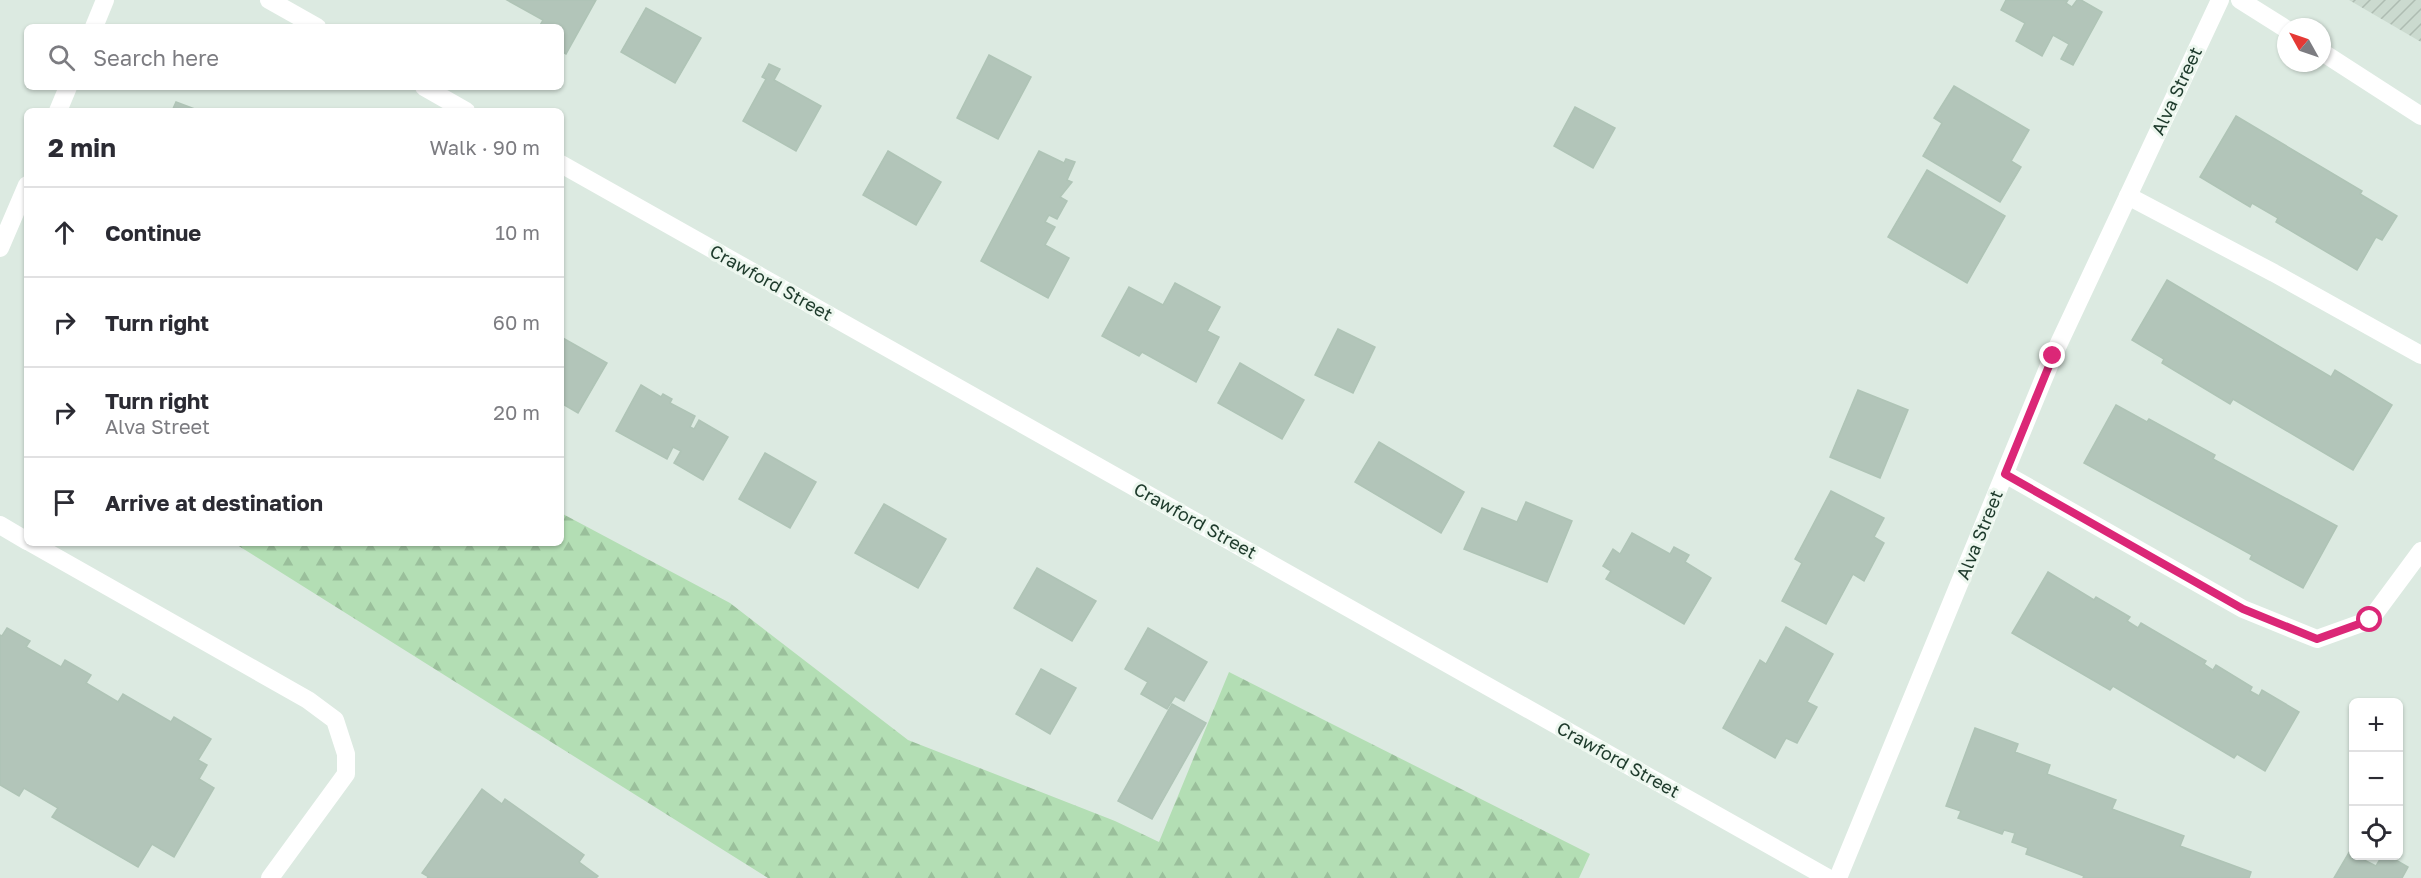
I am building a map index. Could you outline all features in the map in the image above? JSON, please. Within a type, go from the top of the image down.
[{"type":"street","points":[[95,24],[105,0]]},
{"type":"street","points":[[269,0],[312,24]]},
{"type":"street","name":"Alva Street","points":[[1838,878],[2053,356],[2220,0]]},
{"type":"street","points":[[2240,0],[2277,23]]},
{"type":"street","points":[[2331,58],[2421,116]]},
{"type":"street","points":[[59,108],[67,90]]},
{"type":"street","points":[[429,90],[461,108]]},
{"type":"street","name":"Crawford Street","points":[[564,166],[1828,878]]},
{"type":"street","points":[[0,248],[24,192]]},
{"type":"street","points":[[2128,196],[2421,354]]},
{"type":"street","points":[[2005,474],[2243,609],[2317,639],[2370,620],[2421,551]]},
{"type":"street","points":[[0,525],[24,539]]},
{"type":"street","points":[[36,546],[308,700],[335,720],[346,754],[346,774],[270,878]]},
{"type":"shaded area","points":[[2349,0],[2421,0],[2421,42]]},
{"type":"green space","points":[[564,515],[730,603],[908,740],[1115,821],[1159,842],[1229,672],[1590,854],[1579,878],[768,878],[239,546],[564,546]]},
{"type":"building","points":[[507,0],[596,0],[566,54],[564,53],[564,24],[541,24],[543,20]]},
{"type":"building","points":[[2006,0],[2068,0],[2066,3],[2072,7],[2077,0],[2081,0],[2102,12],[2073,65],[2061,59],[2069,44],[2053,35],[2042,56],[2016,41],[2025,23],[2001,10]]},
{"type":"building","points":[[646,8],[701,38],[675,83],[621,52]]},
{"type":"building","points":[[989,55],[1031,77],[998,139],[957,118]]},
{"type":"building","points":[[769,64],[780,69],[774,80],[821,106],[796,151],[743,121],[766,79],[762,77]]},
{"type":"building","points":[[1954,86],[2029,130],[2011,161],[2021,167],[2000,202],[1923,156],[1942,123],[1934,118]]},
{"type":"building","points":[[176,102],[192,108],[173,108]]},
{"type":"building","points":[[1575,107],[1615,128],[1593,168],[1554,146]]},
{"type":"building","points":[[2236,116],[2362,191],[2360,194],[2397,216],[2382,240],[2376,237],[2357,270],[2276,222],[2278,218],[2252,203],[2250,207],[2200,177]]},
{"type":"building","points":[[888,151],[941,182],[916,225],[863,195]]},
{"type":"building","points":[[1039,151],[1064,163],[1066,159],[1075,162],[1067,180],[1072,182],[1060,197],[1067,201],[1057,219],[1049,215],[1045,222],[1055,227],[1045,245],[1069,258],[1048,298],[981,261]]},
{"type":"building","points":[[1927,170],[2005,216],[1967,283],[1888,237]]},
{"type":"building","points":[[2167,280],[2331,377],[2335,370],[2392,405],[2353,470],[2233,399],[2230,404],[2162,363],[2164,359],[2132,340]]},
{"type":"building","points":[[1175,283],[1220,307],[1207,331],[1219,337],[1196,382],[1142,352],[1139,356],[1102,336],[1129,287],[1163,305]]},
{"type":"building","points":[[1338,329],[1375,347],[1353,393],[1315,375]]},
{"type":"building","points":[[564,339],[607,363],[578,413],[564,405]]},
{"type":"building","points":[[1240,363],[1304,400],[1282,439],[1218,403]]},
{"type":"building","points":[[641,385],[661,397],[663,394],[672,399],[670,403],[695,416],[690,427],[694,429],[699,420],[728,437],[703,480],[674,463],[681,451],[673,447],[667,459],[616,431]]},
{"type":"building","points":[[1858,390],[1908,410],[1880,478],[1830,457]]},
{"type":"building","points":[[2116,405],[2147,422],[2149,419],[2215,455],[2213,459],[2337,526],[2303,588],[2250,559],[2252,555],[2084,463]]},
{"type":"building","points":[[1379,442],[1464,492],[1441,533],[1355,482]]},
{"type":"building","points":[[765,453],[816,482],[790,528],[739,499]]},
{"type":"building","points":[[1831,491],[1884,518],[1874,537],[1884,543],[1864,581],[1853,574],[1826,624],[1782,601],[1802,563],[1795,559]]},
{"type":"building","points":[[1526,502],[1572,521],[1547,582],[1464,549],[1482,508],[1517,522]]},
{"type":"building","points":[[884,504],[946,539],[918,588],[855,553]]},
{"type":"building","points":[[1632,533],[1670,554],[1674,547],[1689,555],[1685,562],[1711,578],[1684,624],[1606,579],[1611,571],[1603,566],[1613,549],[1620,554]]},
{"type":"building","points":[[1037,568],[1096,601],[1072,641],[1014,608]]},
{"type":"building","points":[[2048,572],[2094,600],[2096,597],[2130,617],[2127,621],[2138,628],[2141,623],[2206,661],[2204,664],[2213,670],[2216,665],[2252,687],[2250,691],[2259,696],[2262,690],[2299,712],[2265,771],[2237,754],[2234,758],[2113,686],[2110,690],[2012,633]]},
{"type":"building","points":[[1786,627],[1833,654],[1807,702],[1817,707],[1797,743],[1786,738],[1775,758],[1723,728],[1760,660],[1766,664]]},
{"type":"building","points":[[7,628],[30,641],[26,647],[61,667],[65,660],[91,675],[86,683],[118,702],[123,694],[171,722],[174,717],[211,739],[198,760],[207,765],[199,779],[214,788],[174,857],[152,844],[138,867],[52,817],[58,808],[24,788],[19,796],[0,785],[0,635],[2,636]]},
{"type":"building","points":[[1148,628],[1207,662],[1184,701],[1175,696],[1167,709],[1141,694],[1148,682],[1125,669]]},
{"type":"building","points":[[1041,669],[1076,688],[1050,734],[1016,714]]},
{"type":"building","points":[[1172,704],[1206,723],[1152,819],[1118,801]]},
{"type":"building","points":[[1975,728],[2018,744],[2015,752],[2050,765],[2047,774],[2116,800],[2112,809],[2184,836],[2180,846],[2251,872],[2249,878],[2083,878],[2084,876],[2026,854],[2028,848],[2012,842],[2015,833],[2004,830],[2002,834],[1958,818],[1961,811],[1946,806]]},
{"type":"building","points":[[482,789],[502,804],[505,799],[584,855],[579,862],[598,876],[596,878],[427,878],[429,877],[422,873]]},
{"type":"building","points":[[2349,852],[2349,860],[2364,860],[2376,866],[2380,860],[2396,860],[2408,867],[2402,878],[2334,878]]},
{"type":"route","points":[[2053,356],[2005,474],[2243,609],[2317,639],[2370,620]]}]
